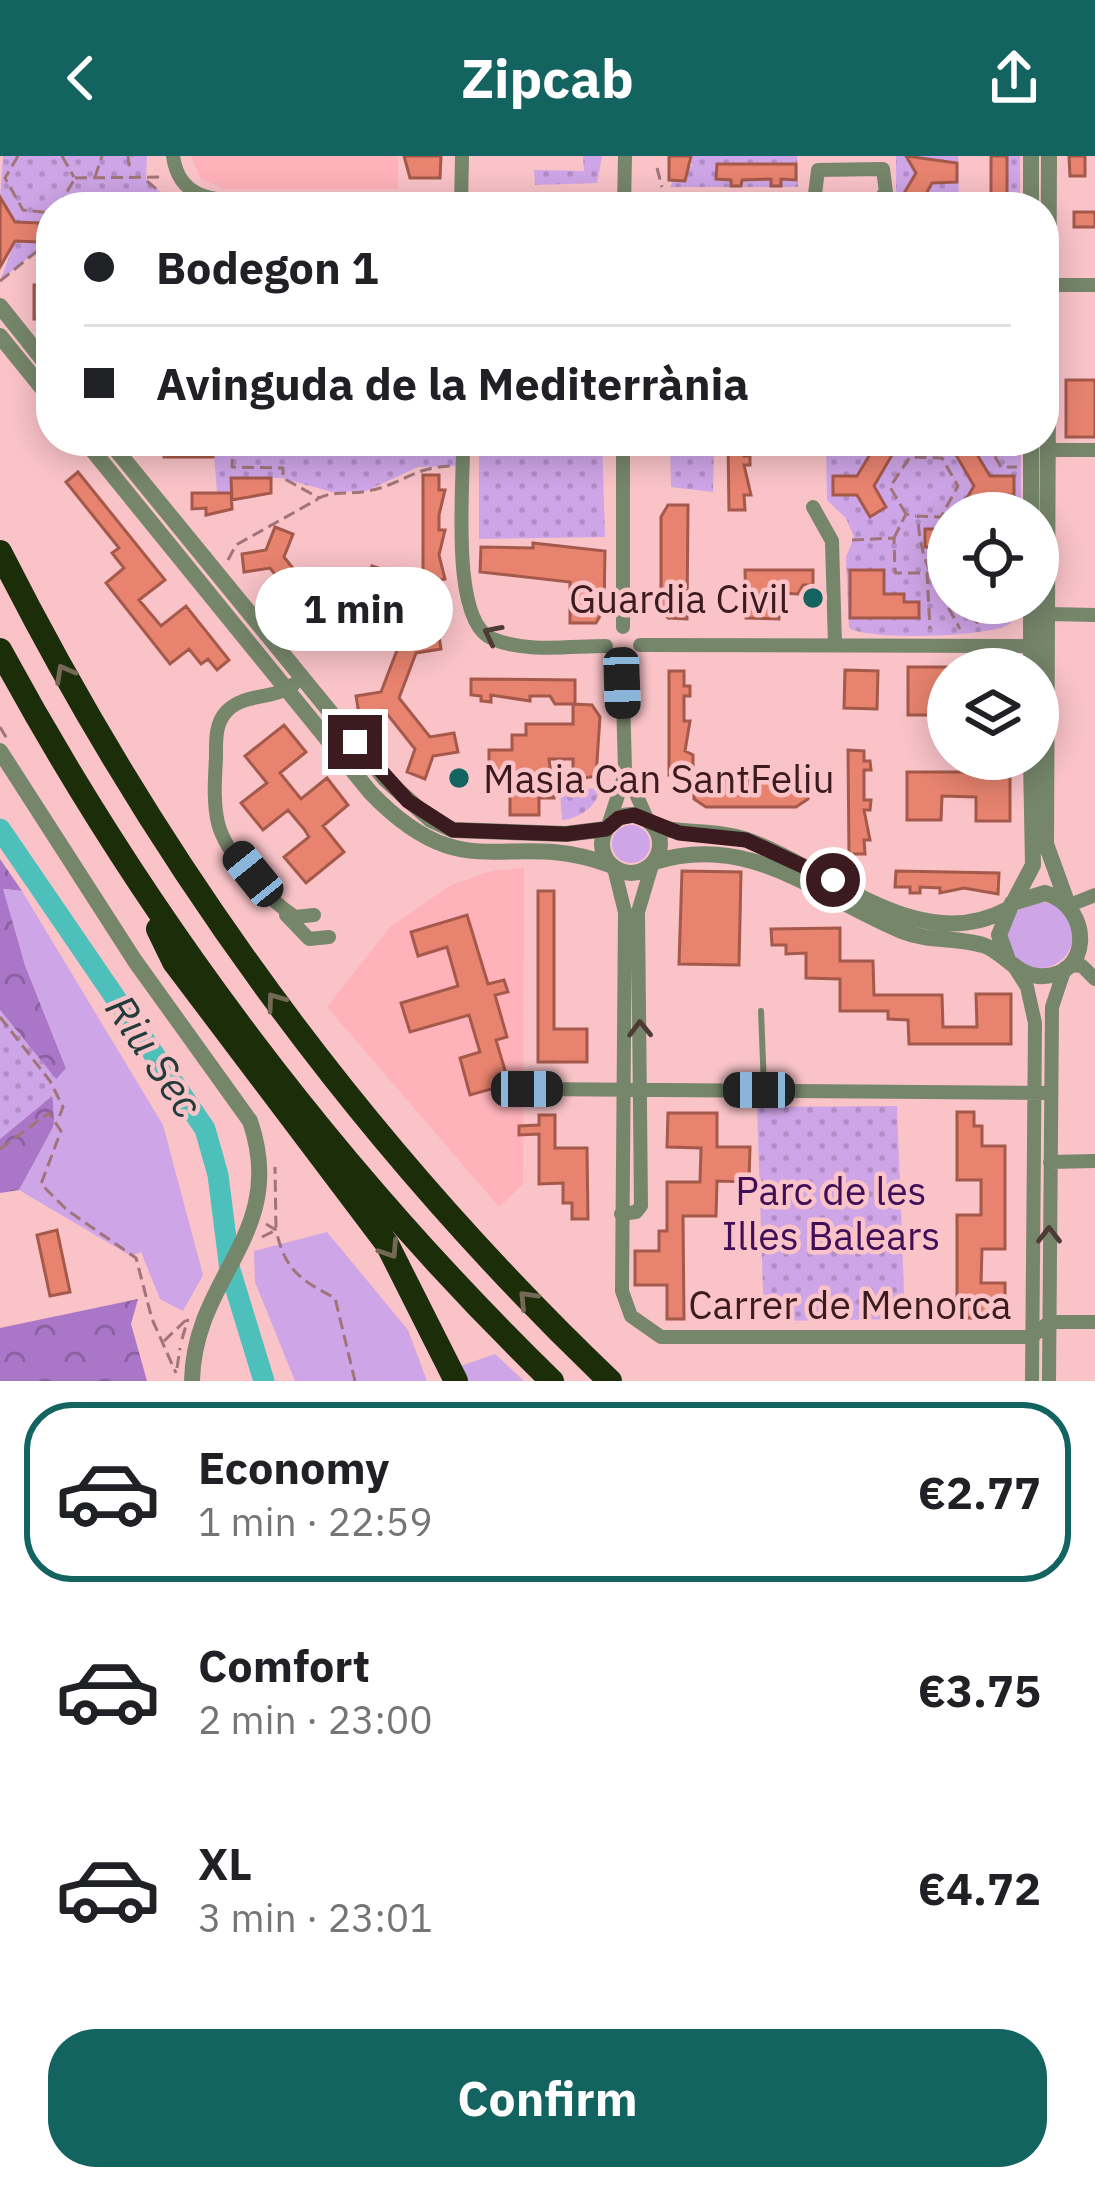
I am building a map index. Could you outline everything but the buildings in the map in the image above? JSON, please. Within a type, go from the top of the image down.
[{"type":"highway","points":[[0,552],[125,779],[266,990],[426,1190],[610,1381]]},
{"type":"highway","points":[[0,650],[134,878],[174,962],[387,1244],[456,1381]]},
{"type":"highway","points":[[134,878],[345,1156],[452,1279],[552,1381]]},
{"type":"street","points":[[173,156],[177,174],[195,192]]},
{"type":"street","points":[[461,192],[462,156]]},
{"type":"street","points":[[624,192],[625,156]]},
{"type":"street","points":[[1031,156],[1031,192]]},
{"type":"street","points":[[1048,192],[1049,156]]},
{"type":"street","points":[[815,192],[818,170],[883,169],[886,192]]},
{"type":"street","points":[[1059,285],[1095,285]]},
{"type":"street","points":[[0,306],[36,351]]},
{"type":"street","points":[[0,336],[36,380]]},
{"type":"street","points":[[1059,450],[1095,451]]},
{"type":"street","points":[[97,456],[370,792],[434,845],[466,853],[566,853],[631,873],[698,852],[741,854],[902,931],[984,946],[1037,976],[1095,949]]},
{"type":"street","points":[[121,456],[385,779],[442,826],[468,832],[607,828],[626,815],[651,824],[746,840],[927,923],[972,925],[1046,892],[1095,921]]},
{"type":"street","points":[[463,456],[465,595],[475,626],[493,640],[522,646],[606,646],[622,662],[625,770],[602,848],[612,866]]},
{"type":"street","points":[[622,627],[623,456]]},
{"type":"street","points":[[1031,456],[1031,492]]},
{"type":"street","points":[[1050,456],[1050,492]]},
{"type":"street","points":[[813,507],[832,541],[835,645]]},
{"type":"street","points":[[1059,614],[1095,615]]},
{"type":"street","points":[[1035,624],[1046,844],[1082,928],[1052,1007],[1042,1092],[1040,1329],[1049,1352],[1049,1381]]},
{"type":"street","points":[[1040,646],[1046,624]]},
{"type":"street","points":[[606,646],[612,631],[622,627],[637,634],[640,645],[632,659],[622,662]]},
{"type":"street","points":[[640,645],[1040,646]]},
{"type":"street","points":[[303,678],[287,690],[239,702],[224,713],[216,740],[218,823],[275,902],[309,939],[329,937]]},
{"type":"street","points":[[0,751],[135,962],[250,1121],[264,1168],[251,1223],[194,1320],[189,1381]]},
{"type":"street","points":[[621,1211],[637,1212],[641,1206],[638,912],[660,845],[625,770]]},
{"type":"street","points":[[1031,780],[1033,865],[999,935],[1027,987],[1050,1162],[1040,1329],[1032,1381]]},
{"type":"street","name":"Carrer de Menorca","points":[[612,866],[625,912],[622,1291],[631,1316],[661,1337],[1040,1329],[1095,1322]]},
{"type":"street","points":[[1070,904],[1095,895]]},
{"type":"street","points":[[275,902],[295,916],[314,915]]},
{"type":"street","points":[[1070,964],[1082,966],[1095,980]]},
{"type":"street","points":[[527,1089],[1042,1092]]},
{"type":"street","points":[[1050,1162],[1095,1161]]},
{"type":"lane","points":[[761,1011],[764,1090]]},
{"type":"path","points":[[18,156],[5,178],[22,209],[36,211]]},
{"type":"path","points":[[62,156],[75,178]]},
{"type":"path","points":[[94,178],[102,156]]},
{"type":"path","points":[[657,168],[662,188]]},
{"type":"path","points":[[75,178],[146,179],[177,174]]},
{"type":"path","points":[[67,192],[75,178]]},
{"type":"path","points":[[146,179],[160,192]]},
{"type":"path","points":[[0,281],[36,252]]},
{"type":"path","points":[[232,456],[232,466],[283,468],[284,478],[319,498]]},
{"type":"path","points":[[995,456],[1001,467],[1021,467]]},
{"type":"path","points":[[910,457],[942,458],[958,486],[941,517],[906,514],[890,487],[910,457]]},
{"type":"path","points":[[226,565],[236,545],[332,492],[367,491],[412,475],[418,467],[463,466]]},
{"type":"path","points":[[906,514],[894,538],[895,573],[927,573],[918,516]]},
{"type":"path","points":[[852,540],[894,538]]},
{"type":"path","points":[[930,624],[930,628]]},
{"type":"path","points":[[957,624],[960,629]]},
{"type":"path","points":[[0,1017],[50,1081],[63,1107],[57,1122]]},
{"type":"path","points":[[0,1149],[49,1113],[57,1122],[61,1131],[41,1184],[67,1210],[136,1258],[163,1343],[178,1376],[189,1381]]},
{"type":"path","points":[[251,1223],[276,1230],[282,1258],[295,1277],[335,1298],[355,1381]]},
{"type":"path","points":[[163,1343],[194,1320]]},
{"type":"shaded area","points":[[191,156],[398,156],[398,189],[225,189],[201,179]]},
{"type":"shaded area","points":[[524,868],[523,1184],[499,1207],[327,1007],[390,927],[451,885],[491,871]]},
{"type":"green space","points":[[3,156],[147,156],[146,179],[160,192],[36,192],[36,224],[15,222],[0,197]]},
{"type":"green space","points":[[583,156],[602,156],[597,183],[535,185],[534,170],[584,171]]},
{"type":"green space","points":[[685,156],[797,156],[798,187],[670,187],[673,181],[684,180],[685,166],[693,166]]},
{"type":"green space","points":[[896,156],[958,156],[959,192],[896,192]]},
{"type":"green space","points":[[1007,156],[1020,156],[1020,192],[1007,192]]},
{"type":"green space","points":[[15,241],[36,242],[36,252],[0,281]]},
{"type":"green space","points":[[214,456],[463,456],[463,466],[418,467],[366,491],[332,492],[281,478],[232,478],[231,493],[217,493]]},
{"type":"green space","points":[[479,456],[602,456],[605,537],[479,539]]},
{"type":"green space","points":[[670,456],[714,456],[713,492],[671,487]]},
{"type":"green space","points":[[826,456],[1021,456],[1021,492],[927,492],[927,624],[1010,624],[930,636],[880,635],[849,628],[846,557],[854,537],[846,518],[827,500]]},
{"type":"green space","points":[[599,788],[586,810],[562,820],[560,791]]},
{"type":"green space","points":[[631,825],[644,831],[650,844],[644,857],[631,863],[618,857],[612,844],[618,831]]},
{"type":"green space","points":[[0,859],[22,891],[4,889],[25,965],[66,1068],[61,1078],[56,1079],[0,1010]]},
{"type":"green space","points":[[3,889],[22,891],[163,1125],[203,1275],[183,1311],[160,1299],[141,1252],[131,1256],[19,1190],[54,1125],[52,1084],[66,1068],[25,965]]},
{"type":"green space","points":[[1040,902],[1063,912],[1073,935],[1063,958],[1040,968],[1017,958],[1007,935],[1017,912]]},
{"type":"green space","points":[[0,1010],[56,1079],[52,1096],[0,1139]]},
{"type":"green space","points":[[52,1096],[55,1119],[40,1157],[19,1190],[0,1193],[0,1139]]},
{"type":"green space","name":"Parc de les Illes Balears","points":[[897,1106],[905,1319],[764,1321],[757,1107]]},
{"type":"green space","points":[[327,1232],[408,1330],[427,1381],[295,1381],[255,1282],[254,1251]]},
{"type":"green space","points":[[138,1299],[131,1324],[147,1381],[0,1381],[0,1328]]},
{"type":"green space","points":[[495,1354],[524,1381],[464,1381],[458,1367]]},
{"type":"waterway","name":"Riu Sec","points":[[0,829],[205,1129],[218,1175],[230,1270],[264,1381]]},
{"type":"place","name":"Guardia Civil","points":[[813,598]]},
{"type":"place","name":"Masia Can SantFeliu","points":[[459,778]]},
{"type":"route","points":[[355,742],[408,801],[453,830],[566,834],[606,829],[619,818],[634,815],[679,833],[746,840],[833,880]]}]
